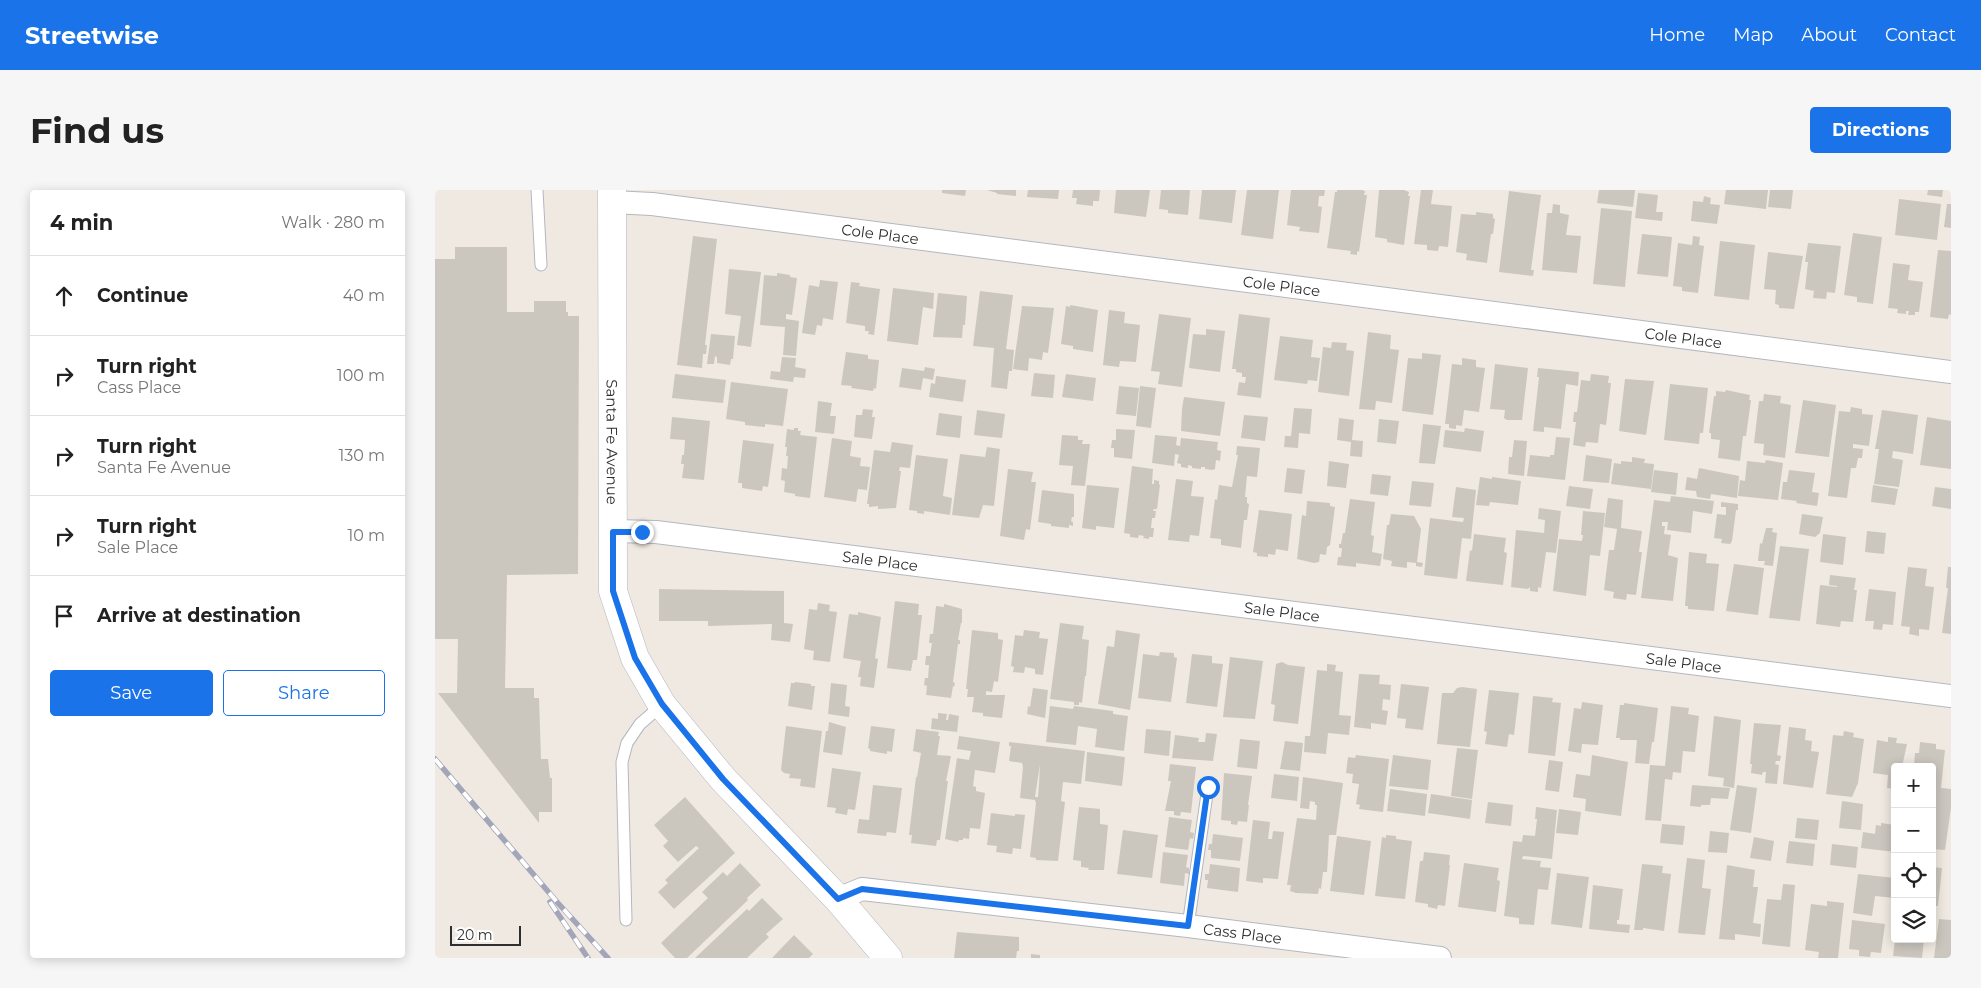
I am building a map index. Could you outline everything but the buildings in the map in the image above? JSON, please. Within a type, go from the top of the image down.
[{"type":"main road","name":"Santa Fe Avenue","points":[[612,196],[613,591],[635,658],[662,704],[723,779],[838,899],[888,958]]},
{"type":"street","name":"Cole Place","points":[[612,196],[682,208],[1951,372]]},
{"type":"street","name":"Sale Place","points":[[613,532],[656,532],[1951,696]]},
{"type":"street","name":"Cass Place","points":[[838,899],[862,889],[1188,926],[1440,958]]},
{"type":"lane","points":[[537,190],[541,265]]},
{"type":"lane","points":[[625,920],[622,762],[631,736],[640,724],[662,704]]},
{"type":"lane","points":[[1188,926],[1208,787]]},
{"type":"railway","points":[[435,759],[557,902],[608,958]]},
{"type":"railway","points":[[550,902],[588,958]]},
{"type":"route","points":[[642,532],[613,532],[613,591],[635,658],[662,704],[723,779],[838,899],[862,889],[1188,926],[1208,787]]}]
